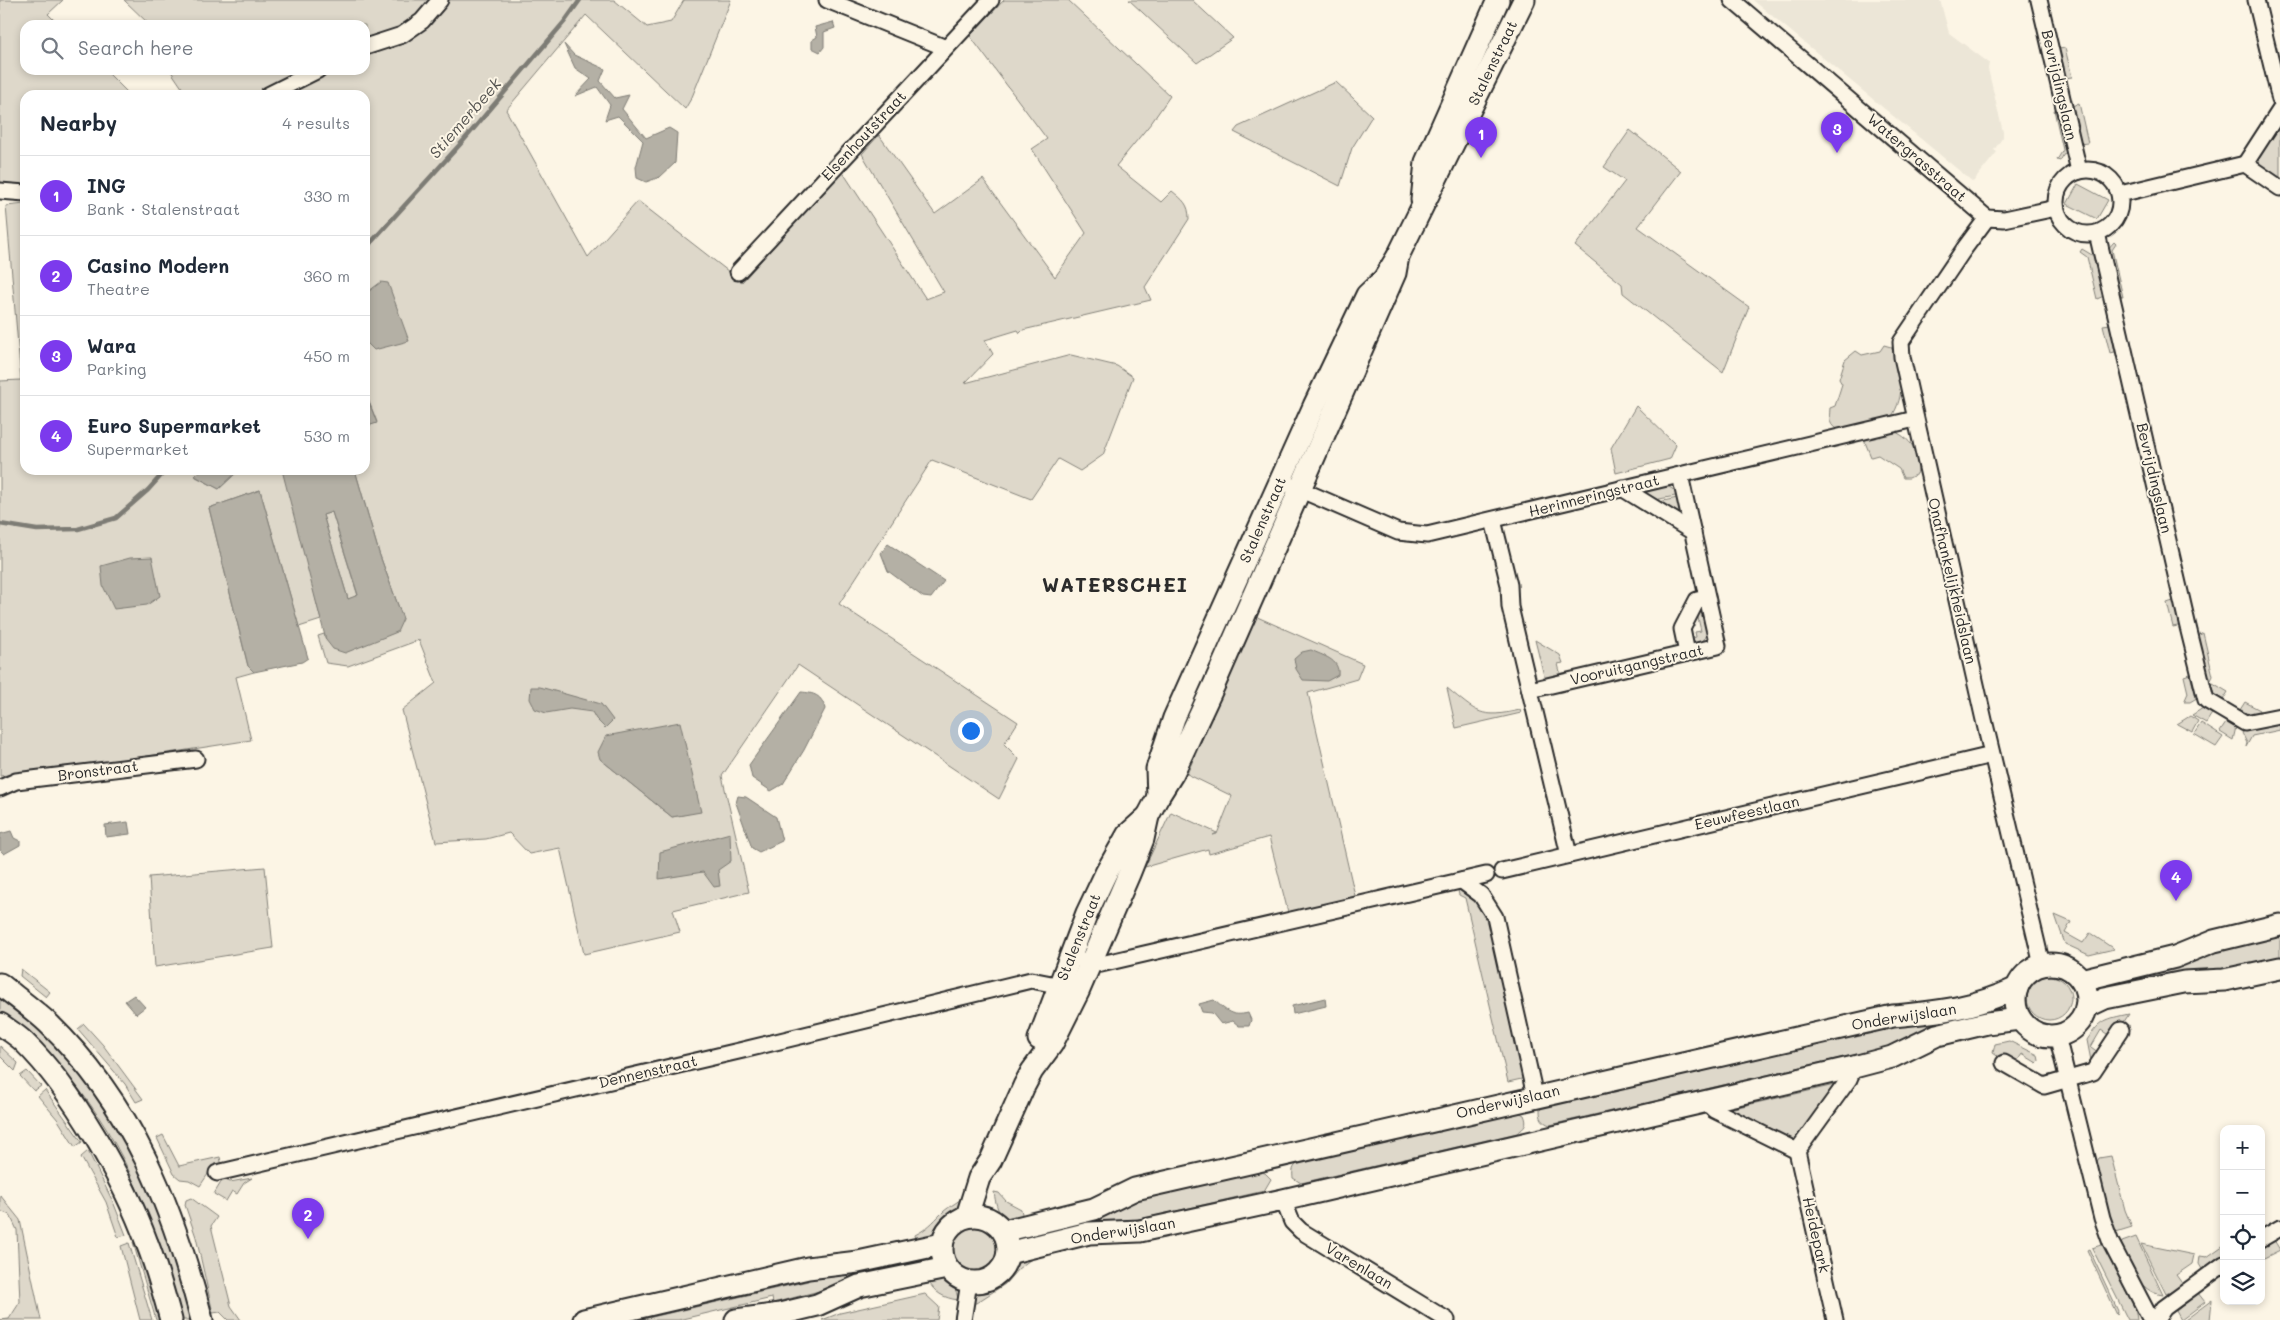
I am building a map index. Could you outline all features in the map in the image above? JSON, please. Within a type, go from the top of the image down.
[{"type":"main road","name":"Stalenstraat","points":[[1422,205],[1426,162],[1498,0]]},
{"type":"main road","name":"Stalenstraat","points":[[1158,797],[1157,769],[1174,718],[1314,406],[1367,295],[1384,279],[1398,256],[1524,0]]},
{"type":"main road","points":[[1488,20],[1509,30]]},
{"type":"main road","name":"Stalenstraat","points":[[967,1216],[979,1178],[991,1160],[1032,1071],[1038,1040],[1069,988],[1080,960],[1087,913],[1106,873],[1128,834],[1148,816],[1170,780],[1302,490],[1396,273],[1398,256]]},
{"type":"main road","points":[[1314,406],[1334,414]]},
{"type":"main road","points":[[2081,980],[2175,957],[2214,941],[2280,925]]},
{"type":"main road","points":[[2017,988],[2016,1010],[2020,1019],[2030,1030],[2043,1035],[2057,1036],[2071,1030],[2081,1020],[2086,1007],[2087,997],[2081,980],[2070,969],[2057,964],[2042,965]]},
{"type":"main road","name":"Onderwijslaan","points":[[967,1216],[978,1215],[996,1224],[1094,1209],[1135,1189],[1534,1091],[1893,1016],[1942,1012],[1990,1001],[2017,988],[2022,978],[2031,970],[2042,965]]},
{"type":"main road","points":[[2086,1007],[2105,998],[2175,984],[2224,980],[2280,968]]},
{"type":"main road","points":[[0,984],[47,1022],[84,1062],[119,1109],[138,1142],[163,1198],[186,1261],[202,1320]]},
{"type":"main road","name":"Onderwijslaan","points":[[1008,1253],[1089,1234],[1140,1231],[1283,1200],[1704,1100],[1854,1067],[1892,1057],[1937,1035],[2020,1019]]},
{"type":"main road","points":[[0,1024],[23,1041],[44,1063],[79,1112],[108,1161],[147,1242],[171,1320]]},
{"type":"main road","name":"Stalenstraat","points":[[991,1160],[996,1224]]},
{"type":"main road","points":[[967,1216],[955,1222],[946,1231],[942,1244],[942,1256],[947,1268],[956,1277],[968,1282],[990,1279],[999,1273],[1005,1264],[1008,1242],[996,1224]]},
{"type":"main road","points":[[584,1320],[808,1268],[858,1262],[942,1244]]},
{"type":"main road","points":[[736,1320],[780,1314],[817,1305],[858,1286],[947,1268]]},
{"type":"street","points":[[370,45],[402,34],[422,21],[440,0]]},
{"type":"street","points":[[827,0],[946,48]]},
{"type":"street","name":"Elsenhoutstraat","points":[[738,272],[991,0]]},
{"type":"street","name":"Watergrasstraat","points":[[1732,0],[1987,218]]},
{"type":"street","name":"Bevrijdingslaan","points":[[2039,0],[2079,171]]},
{"type":"street","points":[[2256,0],[2280,100]]},
{"type":"street","points":[[278,90],[308,75]]},
{"type":"street","points":[[2120,194],[2245,164],[2280,110]]},
{"type":"street","points":[[2245,164],[2280,188]]},
{"type":"street","points":[[2092,170],[2104,174],[2114,182],[2120,194],[2120,206],[2116,218],[2108,227],[2098,233],[2084,234],[2071,230],[2061,220],[2056,208],[2056,198],[2063,181],[2079,171],[2092,170]]},
{"type":"street","points":[[0,191],[20,193]]},
{"type":"street","points":[[1987,218],[2004,219],[2056,208]]},
{"type":"street","name":"Onafhankelijkheidslaan","points":[[1987,218],[1901,342],[1902,357],[1992,755],[2042,965]]},
{"type":"street","name":"Bevrijdingslaan","points":[[2098,233],[2206,700],[2245,723],[2280,716]]},
{"type":"street","name":"Herinneringstraat","points":[[1280,481],[1398,532],[1427,535],[1915,419]]},
{"type":"street","name":"Vooruitgangstraat","points":[[1530,690],[1718,646],[1680,475]]},
{"type":"street","points":[[1622,488],[1693,532]]},
{"type":"street","points":[[1493,520],[1509,585],[1510,607],[1569,855]]},
{"type":"street","points":[[1687,654],[1682,629],[1696,600],[1708,598]]},
{"type":"street","name":"Eeuwfeestlaan","points":[[1502,871],[1992,755]]},
{"type":"street","name":"Bronstraat","points":[[0,788],[16,781],[196,759]]},
{"type":"street","points":[[1080,960],[1101,964],[1486,875]]},
{"type":"street","points":[[1462,881],[1480,895],[1495,917],[1534,1091]]},
{"type":"street","name":"Dennenstraat","points":[[217,1173],[744,1050],[1031,980],[1069,988]]},
{"type":"street","points":[[2004,1063],[2044,1086],[2068,1080],[2093,1072],[2121,1030]]},
{"type":"street","points":[[2057,1036],[2102,1218],[2111,1243],[2151,1320]]},
{"type":"street","points":[[1704,1100],[1714,1110],[1797,1151],[1849,1079],[1854,1067]]},
{"type":"street","name":"Heidepark","points":[[1797,1151],[1835,1320]]},
{"type":"street","name":"Varenlaan","points":[[1283,1200],[1292,1222],[1301,1231],[1447,1320]]},
{"type":"street","points":[[2265,1237],[2280,1228]]},
{"type":"street","points":[[2156,1320],[2164,1308],[2220,1267]]},
{"type":"street","points":[[963,1320],[968,1282]]},
{"type":"shaded area","points":[[0,0],[63,0],[48,14],[54,20],[20,20],[20,75],[110,75],[125,90],[20,90],[20,189],[0,186]]},
{"type":"shaded area","points":[[124,0],[434,0],[410,22],[370,39],[370,20],[145,20]]},
{"type":"shaded area","points":[[449,0],[614,0],[647,27],[671,22],[684,0],[731,0],[692,97],[685,109],[586,15],[506,110],[588,257],[638,201],[742,282],[842,171],[926,299],[944,292],[862,154],[879,135],[935,214],[983,179],[1055,277],[1086,233],[1032,149],[1047,139],[970,36],[1004,0],[1068,0],[1170,96],[1152,122],[1116,166],[1161,202],[1172,191],[1187,206],[1189,219],[1145,287],[1151,300],[1023,330],[1020,333],[1018,330],[985,340],[993,354],[965,383],[1071,355],[1117,366],[1133,377],[1103,455],[1080,471],[1058,459],[1031,499],[932,460],[839,604],[1018,722],[1004,744],[1019,759],[999,799],[798,665],[722,776],[749,892],[673,910],[680,932],[584,954],[560,848],[529,854],[509,833],[486,839],[436,842],[402,710],[436,683],[419,640],[348,666],[326,663],[318,636],[324,634],[326,640],[403,619],[379,553],[356,475],[370,475],[370,425],[377,422],[370,404],[370,90],[287,90],[319,75],[370,75],[370,50],[416,36]],"holes":[[[600,759],[701,811],[672,817]]]},
{"type":"shaded area","points":[[1129,0],[1192,0],[1233,38],[1197,63]]},
{"type":"shaded area","points":[[1753,0],[1940,0],[1949,33],[1989,63],[1988,69],[2003,132],[2003,137],[1994,150],[1997,152],[1973,182]]},
{"type":"shaded area","points":[[833,22],[835,28],[824,32],[824,47],[820,52],[812,48],[812,40],[817,37],[815,27]]},
{"type":"shaded area","points":[[564,44],[574,55],[605,69],[600,81],[615,98],[629,95],[622,109],[646,138],[669,128],[677,133],[675,163],[660,177],[646,182],[637,178],[636,167],[643,141],[618,116],[605,120],[610,105],[597,87],[575,96],[591,79],[575,68]]},
{"type":"shaded area","points":[[2065,48],[2072,77],[2065,78],[2060,73],[2064,67],[2059,49]]},
{"type":"shaded area","points":[[173,75],[297,75],[266,90],[184,90]]},
{"type":"shaded area","points":[[1336,82],[1372,116],[1352,148],[1340,186],[1234,132],[1238,127]]},
{"type":"shaded area","points":[[2079,103],[2088,143],[2079,144],[2070,107]]},
{"type":"shaded area","points":[[2054,110],[2058,110],[2069,152],[2064,154],[2060,161],[2057,160],[2063,150]]},
{"type":"shaded area","points":[[2280,118],[2280,183],[2262,172],[2258,158]]},
{"type":"shaded area","points":[[1630,130],[1681,171],[1638,227],[1749,307],[1723,372],[1623,293],[1622,284],[1575,246],[1625,181],[1604,167]]},
{"type":"shaded area","points":[[2078,184],[2108,200],[2097,219],[2067,204]]},
{"type":"shaded area","points":[[20,205],[20,368],[6,206]]},
{"type":"shaded area","points":[[2114,242],[2116,244],[2112,250],[2123,297],[2118,296],[2106,251]]},
{"type":"shaded area","points":[[2082,249],[2092,255],[2097,254],[2106,295],[2097,299],[2087,257],[2080,252]]},
{"type":"shaded area","points":[[381,282],[388,283],[409,341],[374,350],[370,346],[370,290]]},
{"type":"shaded area","points":[[2110,324],[2115,330],[2112,336],[2115,352],[2110,353],[2103,325]]},
{"type":"shaded area","points":[[1884,345],[1891,347],[1898,365],[1901,383],[1899,400],[1891,418],[1840,431],[1836,429],[1830,422],[1830,408],[1835,406],[1842,384],[1839,379],[1845,360],[1856,351],[1862,355],[1880,351]]},
{"type":"shaded area","points":[[20,380],[20,475],[197,475],[196,477],[219,489],[234,475],[285,475],[321,620],[299,627],[260,490],[209,508],[248,666],[254,672],[236,677],[251,740],[110,762],[0,776],[0,381]]},
{"type":"shaded area","points":[[370,405],[377,423],[370,425]]},
{"type":"shaded area","points":[[1636,406],[1676,445],[1670,459],[1616,473],[1611,448]]},
{"type":"shaded area","points":[[1891,430],[1909,441],[1916,453],[1918,459],[1917,474],[1909,478],[1903,478],[1899,469],[1878,455],[1871,457],[1865,442],[1866,436]]},
{"type":"shaded area","points":[[196,475],[234,475],[219,489]]},
{"type":"shaded area","points":[[283,475],[356,475],[379,553],[403,619],[397,632],[345,653],[333,649],[326,640]],"holes":[[[332,512],[358,595],[348,599],[323,515]]]},
{"type":"shaded area","points":[[1662,482],[1681,495],[1654,500],[1632,490]]},
{"type":"shaded area","points":[[260,490],[308,658],[302,662],[254,672],[248,666],[209,508]]},
{"type":"shaded area","points":[[1682,497],[1689,525],[1654,503]]},
{"type":"shaded area","points":[[332,512],[358,596],[348,599],[323,515]]},
{"type":"shaded area","points":[[888,544],[944,581],[931,598],[923,597],[888,571],[881,553]]},
{"type":"shaded area","points":[[152,557],[160,596],[147,605],[114,609],[103,586],[101,566],[130,558]]},
{"type":"shaded area","points":[[2176,600],[2182,625],[2173,627],[2167,603]]},
{"type":"shaded area","points":[[1703,604],[1712,628],[1698,648],[1692,649],[1688,639],[1696,637],[1695,632],[1701,631],[1696,609]]},
{"type":"shaded area","points":[[1255,616],[1363,664],[1357,679],[1308,693],[1356,900],[1289,916],[1269,837],[1209,854],[1208,849],[1145,867],[1171,812],[1217,833],[1213,835],[1217,834],[1232,796],[1187,774]]},
{"type":"shaded area","points":[[2203,633],[2213,676],[2211,680],[2207,681],[2198,636]]},
{"type":"shaded area","points":[[1535,640],[1560,655],[1563,663],[1558,664],[1561,676],[1545,680]]},
{"type":"shaded area","points":[[1311,650],[1334,662],[1338,675],[1327,681],[1303,680],[1296,669],[1294,659],[1302,652]]},
{"type":"shaded area","points":[[2190,674],[2193,686],[2199,689],[2200,696],[2190,702],[2184,702],[2188,693],[2184,676]]},
{"type":"shaded area","points":[[2213,683],[2228,692],[2221,703],[2212,697],[2207,684]]},
{"type":"shaded area","points":[[531,687],[540,687],[601,704],[613,720],[605,728],[592,712],[570,709],[546,713],[535,709],[530,699]]},
{"type":"shaded area","points":[[1447,688],[1480,712],[1496,714],[1520,710],[1521,713],[1456,728]]},
{"type":"shaded area","points":[[801,692],[810,693],[820,698],[825,709],[804,750],[783,784],[771,791],[752,778],[749,765]]},
{"type":"shaded area","points":[[2245,702],[2260,710],[2261,715],[2250,717],[2238,713]]},
{"type":"shaded area","points":[[2207,707],[2213,712],[2206,723],[2192,715],[2203,708]]},
{"type":"shaded area","points":[[2190,716],[2198,721],[2192,732],[2177,724]]},
{"type":"shaded area","points":[[2228,720],[2236,727],[2233,740],[2220,732]]},
{"type":"shaded area","points":[[680,722],[701,812],[672,817],[600,759],[598,752],[606,736]]},
{"type":"shaded area","points":[[2271,722],[2275,726],[2280,725],[2280,730],[2252,736],[2246,747],[2247,743],[2242,733],[2244,729]]},
{"type":"shaded area","points":[[2201,723],[2223,737],[2216,747],[2194,734]]},
{"type":"shaded area","points":[[738,796],[746,797],[776,817],[782,841],[759,852],[752,848],[736,803]]},
{"type":"shaded area","points":[[128,822],[130,834],[106,837],[105,825]]},
{"type":"shaded area","points":[[11,831],[14,838],[20,841],[20,845],[4,854],[0,850],[0,834]]},
{"type":"shaded area","points":[[730,833],[731,861],[718,870],[720,886],[714,887],[703,872],[659,879],[660,852]]},
{"type":"shaded area","points":[[265,867],[273,948],[155,967],[149,877]]},
{"type":"shaded area","points":[[1457,886],[1474,892],[1489,914],[1526,1078],[1508,1082],[1465,898],[1459,895]]},
{"type":"shaded area","points":[[2055,915],[2071,922],[2065,933],[2083,943],[2090,933],[2114,949],[2089,955],[2065,944]]},
{"type":"shaded area","points":[[2280,936],[2280,957],[2218,971],[2118,989],[2115,976]]},
{"type":"shaded area","points":[[21,969],[50,992],[46,997],[20,976]]},
{"type":"shaded area","points":[[2049,976],[2061,980],[2067,986],[2071,998],[2067,1010],[2061,1016],[2049,1020],[2037,1016],[2031,1010],[2027,998],[2031,986],[2037,980]]},
{"type":"shaded area","points":[[134,995],[145,1007],[136,1014],[125,1001]]},
{"type":"shaded area","points":[[0,996],[43,1033],[69,1060],[94,1090],[121,1130],[158,1209],[197,1320],[177,1320],[148,1218],[123,1158],[107,1130],[70,1078],[25,1031],[0,1011]]},
{"type":"shaded area","points":[[1325,998],[1326,1006],[1293,1014],[1292,1006]]},
{"type":"shaded area","points":[[1214,1000],[1233,1014],[1248,1013],[1251,1020],[1249,1026],[1239,1026],[1233,1021],[1221,1024],[1212,1013],[1202,1012],[1199,1004]]},
{"type":"shaded area","points":[[1980,1008],[1983,1019],[1875,1050],[1550,1125],[1543,1121],[1540,1115],[1542,1107],[1877,1029]]},
{"type":"shaded area","points":[[2129,1014],[2120,1028],[2110,1036],[2101,1030],[2091,1047],[2099,1053],[2092,1066],[2087,1040],[2100,1024],[2115,1017]]},
{"type":"shaded area","points":[[84,1024],[103,1045],[143,1099],[136,1102],[125,1084],[78,1029]]},
{"type":"shaded area","points":[[2009,1041],[2038,1055],[2039,1061],[2037,1063],[2022,1054],[2016,1063],[2003,1060],[1993,1053],[1995,1044]]},
{"type":"shaded area","points":[[0,1046],[18,1063],[15,1071],[0,1056]]},
{"type":"shaded area","points":[[27,1071],[41,1086],[34,1091],[20,1076]]},
{"type":"shaded area","points":[[1839,1084],[1801,1139],[1788,1142],[1725,1110]]},
{"type":"shaded area","points":[[45,1090],[82,1142],[75,1147],[58,1120],[38,1096]]},
{"type":"shaded area","points":[[1517,1111],[1524,1115],[1526,1123],[1517,1133],[1301,1183],[1293,1178],[1294,1168],[1301,1161]]},
{"type":"shaded area","points":[[163,1135],[179,1166],[220,1157],[222,1166],[212,1168],[200,1186],[189,1180],[180,1179],[174,1174],[157,1138]]},
{"type":"shaded area","points":[[88,1151],[114,1204],[126,1235],[118,1237],[106,1202],[81,1157]]},
{"type":"shaded area","points":[[2111,1156],[2125,1210],[2132,1227],[2116,1232],[2105,1203],[2095,1165],[2099,1158]]},
{"type":"shaded area","points":[[1258,1171],[1265,1173],[1271,1179],[1264,1191],[1150,1217],[1080,1228],[1043,1238],[1040,1225]]},
{"type":"shaded area","points":[[252,1178],[244,1183],[237,1194],[232,1191],[226,1201],[214,1194],[223,1179],[230,1182]]},
{"type":"shaded area","points":[[994,1192],[999,1193],[1006,1201],[1021,1209],[1023,1219],[1010,1219],[1001,1214]]},
{"type":"shaded area","points":[[967,1193],[959,1209],[945,1218],[931,1235],[916,1242],[915,1235]]},
{"type":"shaded area","points":[[0,1195],[20,1220],[41,1320],[0,1320],[9,1319],[20,1302],[17,1230],[10,1215],[0,1211]]},
{"type":"shaded area","points":[[191,1198],[217,1217],[211,1226],[231,1306],[241,1320],[228,1320],[220,1312],[213,1313],[196,1237],[185,1205],[186,1200]]},
{"type":"shaded area","points":[[971,1227],[979,1227],[991,1233],[997,1249],[991,1265],[979,1271],[971,1271],[959,1265],[953,1253],[953,1245],[959,1233]]},
{"type":"shaded area","points":[[2136,1237],[2163,1295],[2147,1289],[2136,1276],[2128,1261],[2121,1245],[2122,1242]]},
{"type":"shaded area","points":[[2274,1240],[2280,1250],[2265,1258],[2265,1245]]},
{"type":"shaded area","points":[[133,1242],[142,1242],[165,1320],[156,1320]]},
{"type":"shaded area","points":[[129,1243],[152,1320],[140,1320],[121,1246]]},
{"type":"shaded area","points":[[2141,1244],[2194,1255],[2192,1264],[2176,1275],[2184,1286],[2166,1294]]},
{"type":"shaded area","points":[[2101,1245],[2106,1247],[2135,1306],[2137,1320],[2128,1320],[2092,1248]]},
{"type":"shaded area","points":[[2220,1248],[2220,1259],[2203,1271],[2199,1264],[2200,1256],[2207,1257]]},
{"type":"shaded area","points":[[2089,1249],[2118,1311],[2117,1315],[2087,1250]]},
{"type":"shaded area","points":[[1030,1253],[1030,1260],[1018,1269],[1005,1284],[976,1303],[973,1303],[976,1295],[981,1290],[993,1283],[1015,1262]]},
{"type":"shaded area","points":[[904,1257],[907,1268],[773,1303],[772,1298],[678,1320],[639,1320],[808,1281],[807,1276]]},
{"type":"shaded area","points":[[943,1275],[954,1286],[958,1300],[940,1294],[928,1280]]},
{"type":"shaded area","points":[[2198,1293],[2205,1302],[2181,1320],[2176,1311]]},
{"type":"shaded area","points":[[925,1294],[939,1307],[937,1320],[822,1320],[840,1313]]},
{"type":"shaded area","points":[[2212,1300],[2210,1320],[2185,1320]]},
{"type":"waterway","name":"Stiemerbeek","points":[[370,243],[464,140],[565,21],[580,0]]},
{"type":"waterway","name":"Stiemerbeek","points":[[0,524],[37,530],[78,529],[116,518],[148,490],[162,475]]},
{"type":"place","name":"Wara","points":[[1837,153]]},
{"type":"place","name":"ING","points":[[1481,158]]},
{"type":"place","name":"Euro Supermarket","points":[[2176,901]]},
{"type":"place","name":"Casino Modern","points":[[308,1239]]},
{"type":"district","name":"WATERSCHEI","points":[[1115,585]]}]
